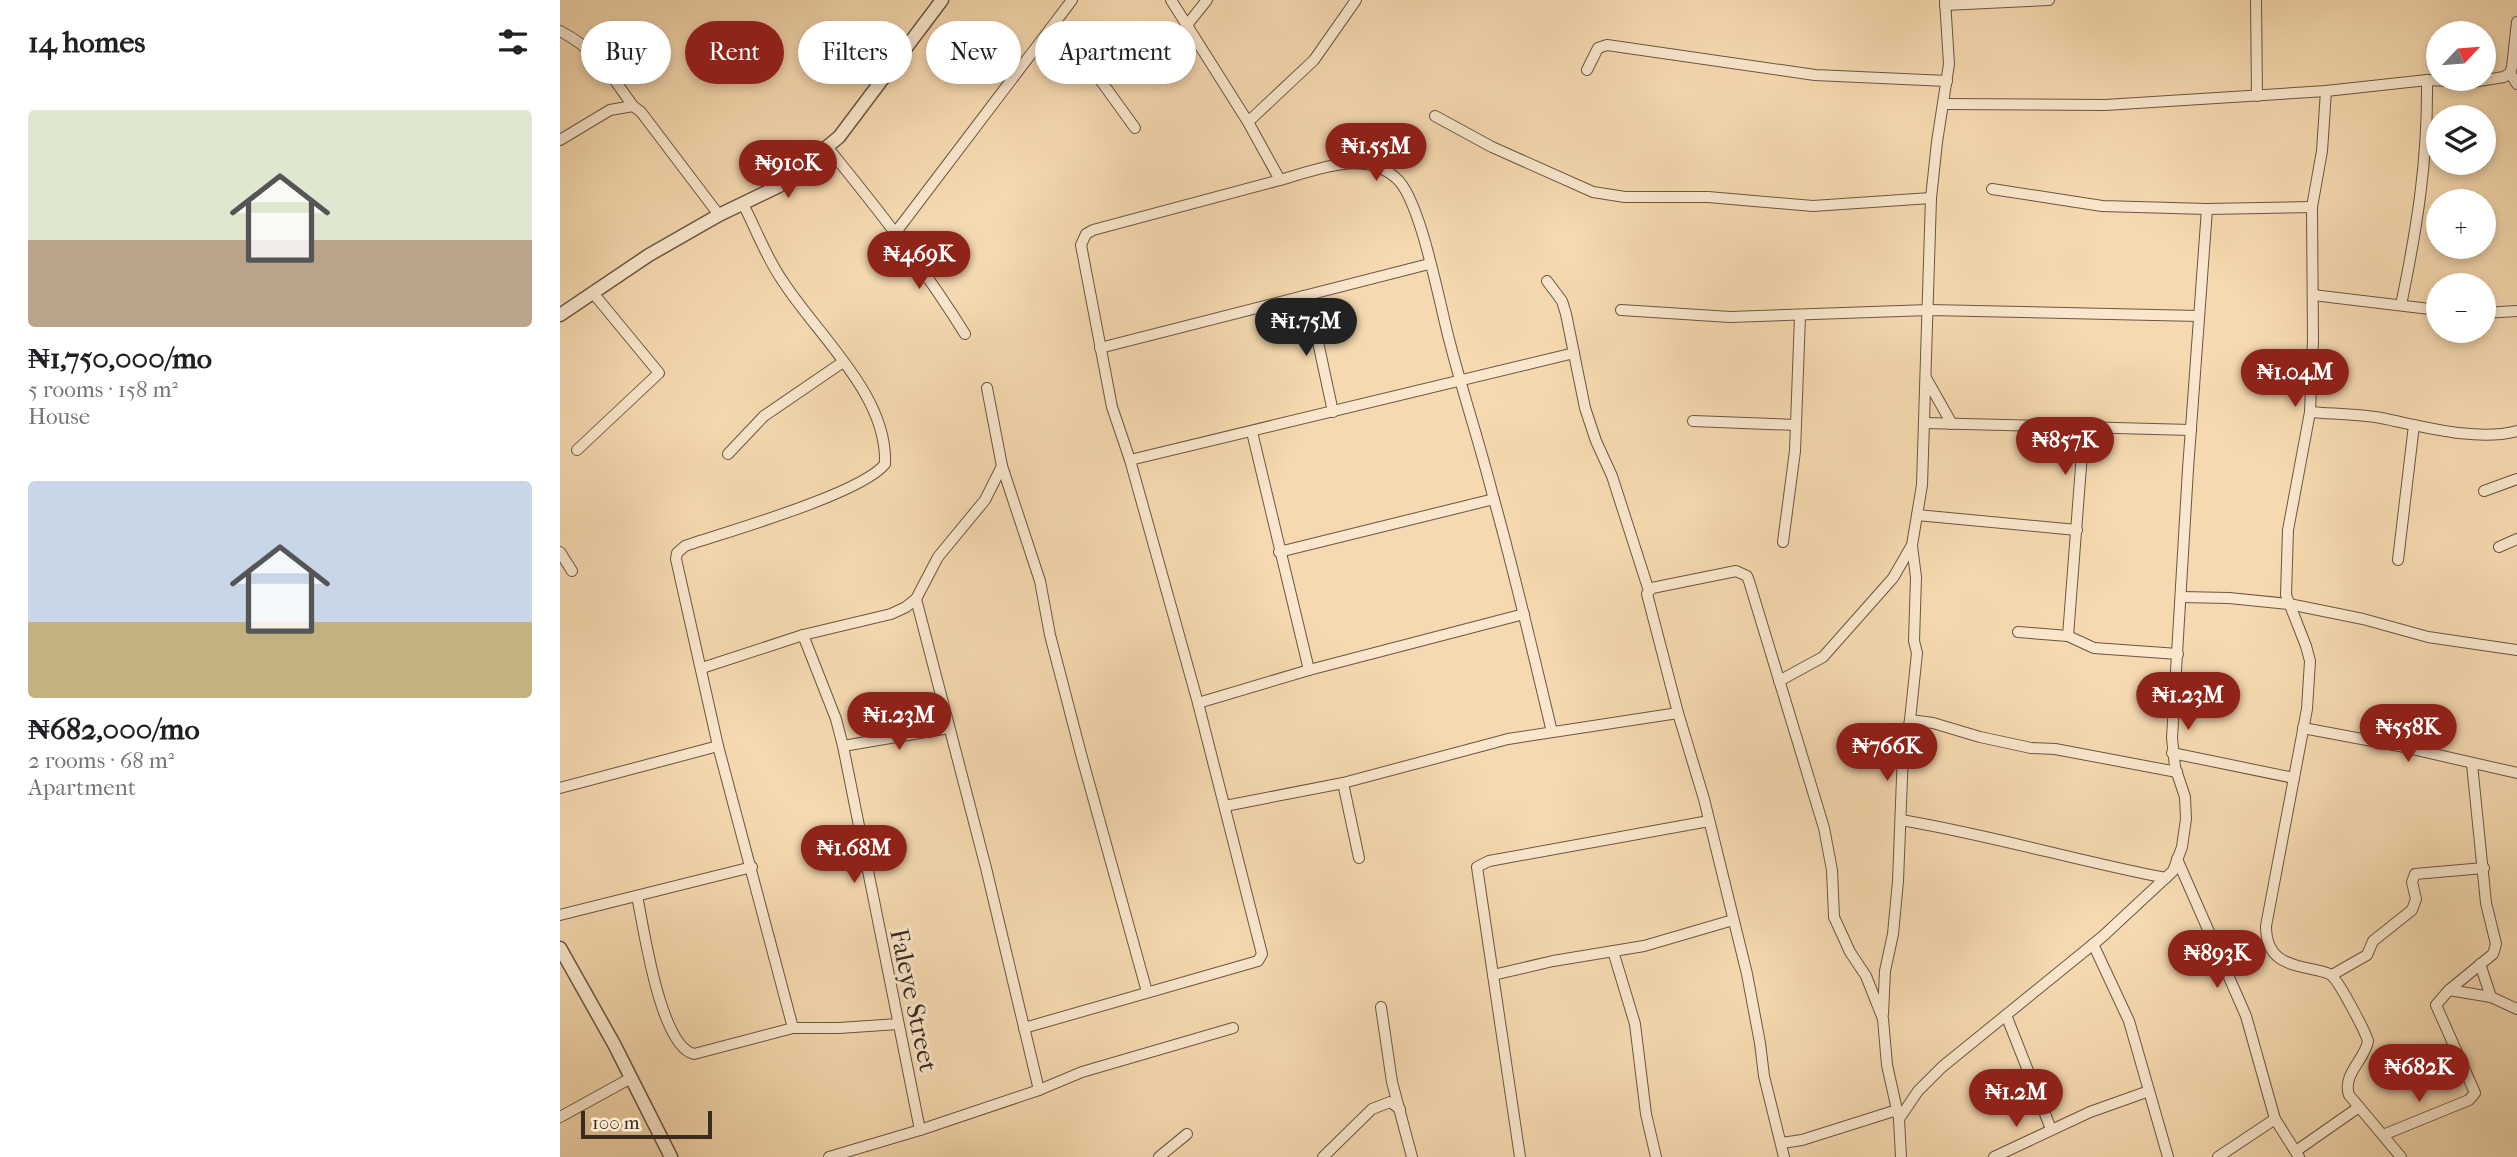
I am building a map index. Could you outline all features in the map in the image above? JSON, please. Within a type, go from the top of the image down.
[{"type":"street","points":[[560,315],[649,255],[719,215],[779,186],[828,148],[862,108],[942,0]]},
{"type":"street","points":[[1056,21],[1072,0]]},
{"type":"street","points":[[1171,0],[1184,21]]},
{"type":"street","points":[[1190,21],[1207,0]]},
{"type":"street","points":[[1248,122],[1314,60],[1356,0]]},
{"type":"street","points":[[1901,1157],[1898,1114],[1887,1065],[1883,1019],[1885,971],[1893,934],[1903,752],[1910,720],[1917,653],[1914,641],[1916,577],[1912,545],[1922,485],[1931,198],[1949,64],[1945,3],[2049,0]]},
{"type":"street","points":[[2256,0],[2257,96]]},
{"type":"street","points":[[2517,22],[2510,73],[2517,85]]},
{"type":"street","points":[[560,31],[597,55],[633,106],[641,112],[719,215]]},
{"type":"street","points":[[1196,39],[1248,122],[1280,180]]},
{"type":"street","points":[[1587,70],[1598,48],[1606,45],[1815,75],[1947,81]]},
{"type":"street","points":[[896,232],[1035,49]]},
{"type":"street","points":[[2496,78],[2510,73]]},
{"type":"street","points":[[1944,104],[2105,106],[2326,91],[2426,80]]},
{"type":"street","points":[[1103,84],[1135,128]]},
{"type":"street","points":[[2326,91],[2322,151],[2312,207],[2310,412],[2288,530],[2286,589],[2309,661],[2307,709],[2266,935],[2273,953],[2280,960],[2332,975],[2368,1041],[2349,1076],[2347,1087],[2352,1101],[2401,1157]]},
{"type":"street","points":[[2401,305],[2423,193],[2428,129],[2427,91]]},
{"type":"street","points":[[560,140],[610,110],[633,106]]},
{"type":"street","points":[[1436,116],[1492,147],[1593,192],[1625,197],[1708,197],[1813,206],[1931,198]]},
{"type":"street","points":[[828,148],[896,232],[965,334]]},
{"type":"street","points":[[1024,1028],[1258,961],[1262,954],[1198,703],[1130,460],[1112,407],[1082,246],[1086,234],[1106,226],[1341,164],[1375,165],[1404,186],[1417,215],[1494,499],[1552,732]]},
{"type":"street","points":[[1992,188],[2102,206],[2207,209],[2312,207]]},
{"type":"street","points":[[743,204],[782,281],[843,362],[881,424],[885,447],[885,464],[877,472],[829,496],[680,549],[676,559],[718,746],[793,1028]]},
{"type":"street","points":[[1782,1143],[1898,1114],[1934,1075],[2093,944],[2173,871],[2186,819],[2185,797],[2172,753],[2190,430],[2207,209]]},
{"type":"street","points":[[1100,348],[1429,264]]},
{"type":"street","points":[[1547,281],[1562,300],[1592,430],[1612,476],[1648,591],[1747,974],[1760,1043],[1763,1076],[1784,1157]]},
{"type":"street","points":[[577,450],[659,373],[593,293]]},
{"type":"street","points":[[2313,295],[2426,308]]},
{"type":"street","points":[[1303,296],[1318,342],[1333,412]]},
{"type":"street","points":[[1620,310],[1730,317],[1929,310],[2199,316]]},
{"type":"street","points":[[2496,312],[2517,311]]},
{"type":"street","points":[[1783,542],[1791,491],[1796,425],[1800,316]]},
{"type":"street","points":[[1130,460],[1574,353]]},
{"type":"street","points":[[727,454],[764,416],[843,362]]},
{"type":"street","points":[[1925,376],[1952,424]]},
{"type":"street","points":[[987,388],[1002,466],[1040,581],[1050,635],[1147,992]]},
{"type":"street","points":[[2310,412],[2378,418],[2484,434],[2517,431]]},
{"type":"street","points":[[1693,421],[1796,425]]},
{"type":"street","points":[[1925,423],[2190,430]]},
{"type":"street","points":[[2398,560],[2414,425]]},
{"type":"street","points":[[2068,636],[2084,427]]},
{"type":"street","points":[[1252,432],[1309,670]]},
{"type":"street","points":[[702,668],[803,635],[891,614],[906,607],[916,599],[938,557],[985,500],[1002,466]]},
{"type":"street","points":[[2484,491],[2517,480]]},
{"type":"street","points":[[1279,552],[1494,499]]},
{"type":"street","points":[[1917,515],[2077,530]]},
{"type":"street","points":[[2499,547],[2517,539]]},
{"type":"street","points":[[1779,681],[1823,657],[1894,578],[1912,545]]},
{"type":"street","points":[[560,551],[572,571]]},
{"type":"street","points":[[1648,591],[1740,571],[1747,576],[1824,828],[1832,870],[1834,916],[1850,952],[1866,976],[1883,1019]]},
{"type":"street","points":[[2181,597],[2229,598],[2289,604],[2375,622],[2428,638],[2517,649]]},
{"type":"street","points":[[916,599],[986,868],[1039,1090]]},
{"type":"street","points":[[1198,703],[1309,670],[1524,614]]},
{"type":"street","points":[[2018,632],[2068,636],[2094,648],[2178,654]]},
{"type":"street","name":"Faleye Street","points":[[803,635],[836,719],[843,746],[920,1130]]},
{"type":"street","points":[[1225,806],[1343,783],[1508,739],[1678,713]]},
{"type":"street","points":[[1910,720],[1933,723],[2031,748],[2055,749],[2177,772]]},
{"type":"street","points":[[843,746],[949,728]]},
{"type":"street","points":[[2304,728],[2517,773]]},
{"type":"street","points":[[560,788],[718,746]]},
{"type":"street","points":[[2172,753],[2294,778]]},
{"type":"street","points":[[2383,1135],[2473,1096],[2474,1087],[2456,1054],[2436,1005],[2449,989],[2493,954],[2496,944],[2486,903],[2472,764]]},
{"type":"street","points":[[1343,783],[1359,858]]},
{"type":"street","points":[[1901,820],[1969,832],[2097,865],[2166,878]]},
{"type":"street","points":[[1520,1157],[1477,867],[1489,861],[1709,821]]},
{"type":"street","points":[[2177,859],[2246,1016],[2275,1119],[2298,1154],[2359,1107]]},
{"type":"street","points":[[560,915],[752,867]]},
{"type":"street","points":[[2332,975],[2367,955],[2373,941],[2412,910],[2416,899],[2412,883],[2415,874],[2484,868]]},
{"type":"street","points":[[637,896],[658,996],[676,1042],[685,1052],[694,1055],[793,1028],[898,1024]]},
{"type":"street","points":[[1493,975],[1553,961],[1644,946],[1732,920]]},
{"type":"street","points":[[2093,944],[2129,1021],[2168,1157]]},
{"type":"street","points":[[560,948],[671,1157]]},
{"type":"street","points":[[1613,951],[1635,1024],[1646,1114],[1656,1157]]},
{"type":"street","points":[[2480,964],[2491,997]]},
{"type":"street","points":[[1866,976],[1885,971]]},
{"type":"street","points":[[2449,989],[2491,997],[2517,1009]]},
{"type":"street","points":[[1381,1007],[1391,1082],[1412,1157]]},
{"type":"street","points":[[2006,1014],[2050,1129]]},
{"type":"street","points":[[829,1157],[920,1130],[1039,1090],[1082,1072],[1233,1028]]},
{"type":"street","points":[[560,1118],[631,1078]]},
{"type":"street","points":[[1994,1157],[2050,1129],[2149,1091]]},
{"type":"street","points":[[1323,1157],[1377,1106],[1390,1102],[1400,1109]]},
{"type":"street","points":[[2218,1157],[2275,1119]]},
{"type":"street","points":[[1159,1157],[1187,1134]]}]
